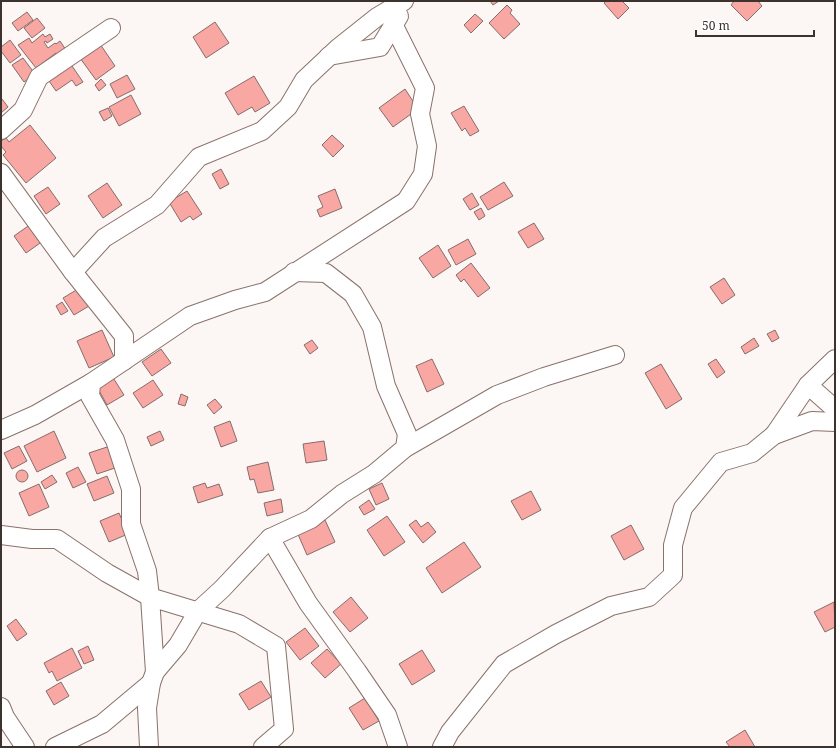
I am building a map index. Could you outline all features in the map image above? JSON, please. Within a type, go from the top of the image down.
[{"type":"street","points":[[73,272],[104,238],[157,205],[199,157],[262,131],[288,106],[304,80],[329,56],[377,17],[404,1]]},
{"type":"street","points":[[329,56],[380,47],[393,24],[410,1]]},
{"type":"street","points":[[1,430],[35,415],[91,382],[190,316],[235,300],[265,292],[406,201],[423,174],[427,146],[420,114],[425,88],[393,24]]},
{"type":"street","points":[[1,130],[23,110],[39,77],[111,28]]},
{"type":"street","points":[[1,173],[73,272],[124,336],[124,361]]},
{"type":"street","points":[[294,272],[326,273],[354,294],[372,327],[386,386],[407,434],[405,448]]},
{"type":"street","points":[[55,747],[102,724],[153,677],[178,645],[198,611],[222,589],[270,538],[311,519],[342,494],[374,474],[405,448],[497,395],[544,377],[615,355]]},
{"type":"street","points":[[442,747],[450,732],[504,664],[556,634],[610,606],[649,597],[673,575],[673,545],[683,508],[721,462],[752,453],[774,435],[808,385],[835,359]]},
{"type":"street","points":[[91,382],[90,396],[115,440],[131,489],[131,524],[147,570],[150,597],[153,677],[147,708],[149,747]]},
{"type":"street","points":[[808,385],[835,409]]},
{"type":"street","points":[[774,435],[812,421],[835,422]]},
{"type":"street","points":[[1,535],[32,539],[57,539],[106,573],[150,597],[239,624],[276,646],[284,729],[262,747]]},
{"type":"street","points":[[270,538],[308,603],[387,715],[398,747]]},
{"type":"street","points":[[1,707],[5,717],[25,747]]},
{"type":"building","points":[[490,1],[499,1],[493,5]]},
{"type":"building","points":[[606,1],[622,1],[629,8],[618,19],[604,3]]},
{"type":"building","points":[[734,1],[758,1],[762,6],[747,21],[731,5]]},
{"type":"building","points":[[507,5],[512,10],[510,13],[520,24],[504,39],[489,23]]},
{"type":"building","points":[[27,12],[33,20],[18,31],[12,23]]},
{"type":"building","points":[[475,14],[483,21],[471,33],[464,25]]},
{"type":"building","points":[[37,18],[45,28],[32,38],[24,28]]},
{"type":"building","points":[[215,22],[229,43],[206,58],[193,37]]},
{"type":"building","points":[[43,34],[45,37],[50,34],[53,39],[47,43],[46,41],[44,42],[48,48],[60,41],[66,50],[58,56],[56,53],[36,68],[18,45],[29,38],[32,43]]},
{"type":"building","points":[[10,40],[21,55],[10,63],[1,51],[1,47]]},
{"type":"building","points":[[100,44],[115,66],[96,80],[80,58]]},
{"type":"building","points":[[23,58],[35,74],[24,82],[12,65]]},
{"type":"building","points":[[70,63],[83,82],[76,86],[72,80],[56,91],[47,78]]},
{"type":"building","points":[[127,75],[135,89],[117,98],[110,84]]},
{"type":"building","points":[[254,76],[270,103],[255,112],[252,107],[238,115],[225,93]]},
{"type":"building","points":[[101,79],[106,85],[99,91],[95,85]]},
{"type":"building","points":[[405,89],[418,109],[393,127],[379,108]]},
{"type":"building","points":[[131,95],[141,114],[119,126],[109,107]]},
{"type":"building","points":[[2,99],[8,107],[1,113],[1,100]]},
{"type":"building","points":[[464,106],[479,131],[470,136],[465,128],[462,131],[451,113]]},
{"type":"building","points":[[108,108],[112,116],[104,121],[99,112]]},
{"type":"building","points":[[30,125],[56,158],[26,183],[3,155],[6,152],[1,146],[1,141],[6,138],[9,142]]},
{"type":"building","points":[[332,135],[344,146],[333,157],[322,145]]},
{"type":"building","points":[[221,169],[229,184],[220,189],[212,174]]},
{"type":"building","points":[[504,182],[513,196],[488,210],[480,197]]},
{"type":"building","points":[[107,183],[122,205],[103,218],[88,196]]},
{"type":"building","points":[[48,187],[60,204],[46,214],[34,196]]},
{"type":"building","points":[[335,189],[342,208],[320,217],[317,210],[323,207],[318,196]]},
{"type":"building","points":[[187,191],[202,214],[193,220],[190,216],[181,222],[169,202]]},
{"type":"building","points":[[472,193],[479,205],[470,210],[463,199]]},
{"type":"building","points":[[481,208],[485,216],[479,220],[474,212]]},
{"type":"building","points":[[534,223],[544,239],[528,248],[518,232]]},
{"type":"building","points":[[31,224],[43,241],[26,253],[14,236]]},
{"type":"building","points":[[468,239],[476,254],[456,265],[448,250]]},
{"type":"building","points":[[438,245],[451,266],[433,278],[419,258]]},
{"type":"building","points":[[471,263],[490,288],[478,297],[464,279],[461,282],[456,275]]},
{"type":"building","points":[[724,278],[735,295],[722,304],[710,287]]},
{"type":"building","points":[[78,289],[89,306],[74,315],[63,298]]},
{"type":"building","points":[[62,302],[68,311],[61,315],[56,306]]},
{"type":"building","points":[[102,330],[114,357],[89,368],[77,341]]},
{"type":"building","points":[[775,330],[779,338],[772,342],[767,334]]},
{"type":"building","points":[[754,338],[759,346],[745,354],[741,347]]},
{"type":"building","points":[[312,340],[318,348],[310,354],[304,345]]},
{"type":"building","points":[[161,349],[171,363],[152,376],[142,362]]},
{"type":"building","points":[[432,359],[444,384],[427,392],[416,366]]},
{"type":"building","points":[[716,359],[725,372],[717,378],[708,364]]},
{"type":"building","points":[[661,364],[682,399],[666,409],[645,373]]},
{"type":"building","points":[[112,376],[124,395],[107,405],[96,385]]},
{"type":"building","points":[[153,380],[163,395],[143,408],[133,393]]},
{"type":"building","points":[[181,394],[188,397],[185,406],[178,404]]},
{"type":"building","points":[[215,399],[222,407],[214,414],[207,405]]},
{"type":"building","points":[[230,421],[237,441],[221,447],[214,427]]},
{"type":"building","points":[[54,431],[66,458],[37,472],[24,446]]},
{"type":"building","points":[[160,431],[164,440],[151,446],[147,437]]},
{"type":"building","points":[[324,441],[327,460],[306,463],[303,444]]},
{"type":"building","points":[[19,446],[27,461],[12,469],[4,453]]},
{"type":"building","points":[[110,446],[118,467],[97,474],[89,453]]},
{"type":"building","points":[[268,462],[274,490],[258,493],[254,479],[250,480],[247,467]]},
{"type":"building","points":[[78,467],[86,482],[73,488],[66,473]]},
{"type":"building","points":[[20,470],[24,470],[28,476],[24,482],[20,482],[16,478],[16,474]]},
{"type":"building","points":[[52,475],[57,482],[45,489],[41,482]]},
{"type":"building","points":[[107,476],[114,493],[94,501],[87,484]]},
{"type":"building","points":[[205,483],[207,488],[219,484],[223,495],[198,503],[193,487]]},
{"type":"building","points":[[382,483],[389,499],[376,505],[369,489]]},
{"type":"building","points":[[39,484],[49,507],[29,516],[19,493]]},
{"type":"building","points":[[531,491],[541,510],[522,520],[511,501]]},
{"type":"building","points":[[281,499],[283,512],[267,516],[264,503]]},
{"type":"building","points":[[369,500],[375,509],[364,515],[359,507]]},
{"type":"building","points":[[119,513],[128,534],[109,542],[100,521]]},
{"type":"building","points":[[387,516],[405,542],[384,556],[367,530]]},
{"type":"building","points":[[325,520],[335,542],[307,555],[297,532]]},
{"type":"building","points":[[416,520],[421,527],[428,522],[436,532],[423,543],[409,525]]},
{"type":"building","points":[[631,525],[644,549],[624,560],[611,536]]},
{"type":"building","points":[[464,542],[481,567],[442,593],[426,568]]},
{"type":"building","points":[[351,597],[368,618],[350,632],[333,612]]},
{"type":"building","points":[[834,602],[835,627],[825,632],[814,612]]},
{"type":"building","points":[[16,619],[27,634],[17,641],[7,626]]},
{"type":"building","points":[[305,628],[319,646],[300,660],[286,642]]},
{"type":"building","points":[[88,646],[94,660],[84,664],[78,651]]},
{"type":"building","points":[[72,648],[82,668],[57,681],[52,671],[49,673],[44,663]]},
{"type":"building","points":[[327,649],[341,664],[325,678],[311,663]]},
{"type":"building","points":[[422,650],[435,671],[412,685],[399,664]]},
{"type":"building","points":[[261,681],[271,697],[249,710],[239,694]]},
{"type":"building","points":[[61,682],[69,696],[54,705],[46,691]]},
{"type":"building","points":[[365,698],[379,721],[363,730],[349,708]]},
{"type":"building","points":[[745,730],[755,747],[730,747],[726,742]]}]
